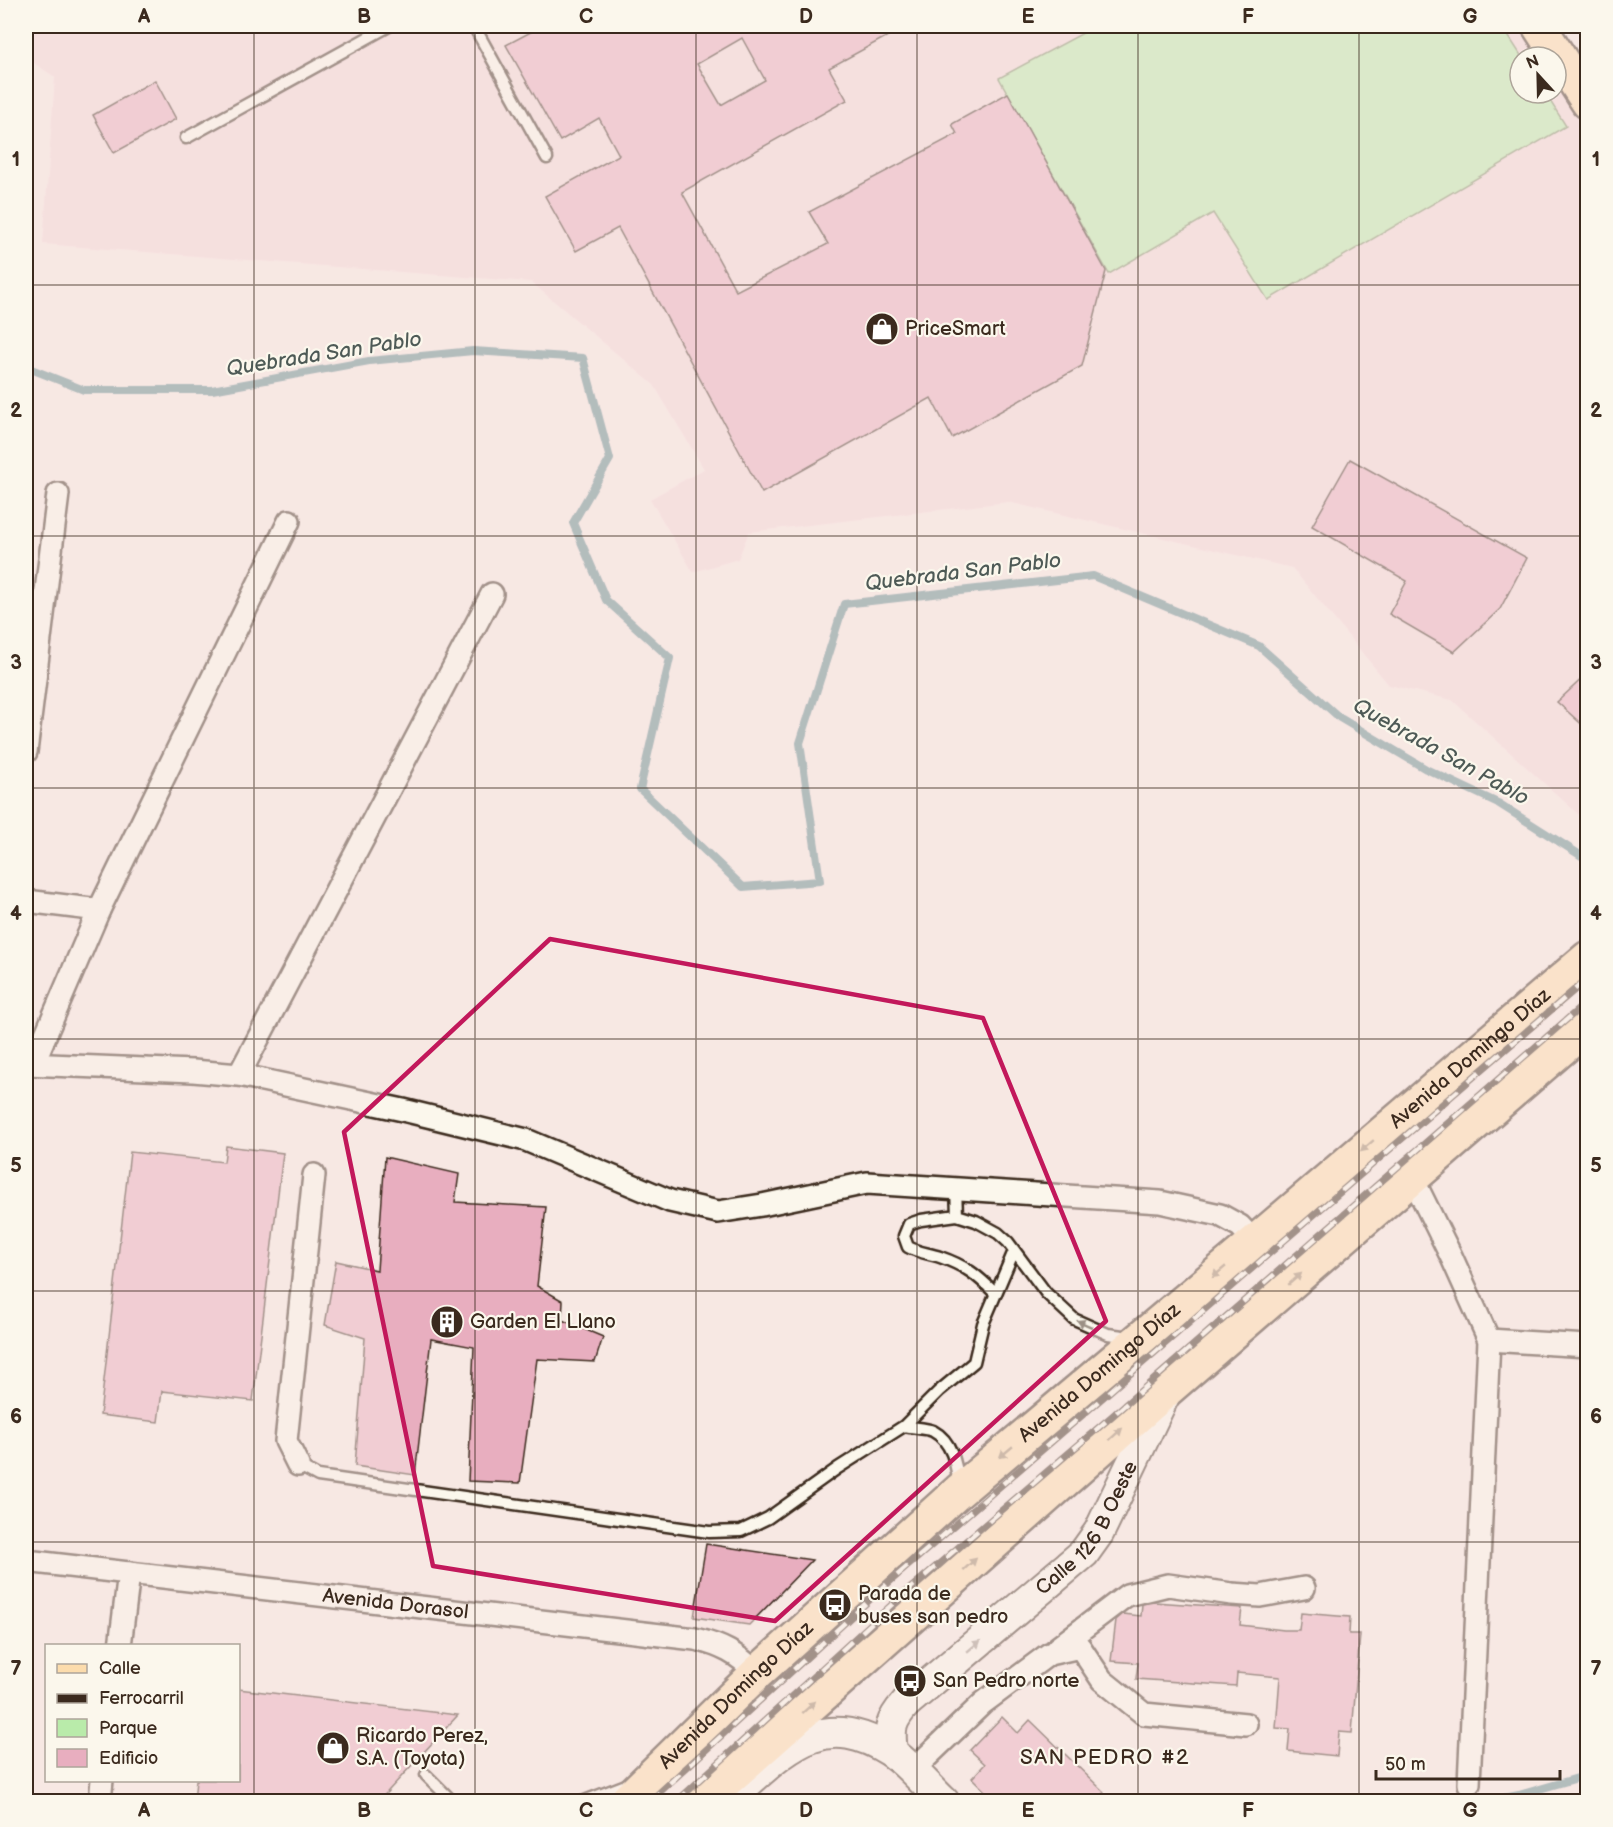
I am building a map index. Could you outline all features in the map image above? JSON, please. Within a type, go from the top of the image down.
[{"type":"main road","points":[[1539,26],[1587,102]]},
{"type":"main road","name":"Avenida Domingo Díaz","points":[[625,1802],[757,1673],[959,1491],[1256,1242],[1587,958]]},
{"type":"main road","points":[[702,1802],[1167,1389],[1412,1177],[1585,1033]]},
{"type":"street","points":[[26,752],[58,494]]},
{"type":"street","points":[[289,521],[99,909],[29,1064],[239,1075],[404,1110],[526,1140],[670,1201],[718,1212],[867,1183],[1160,1202],[1220,1215],[1240,1226],[1256,1242]]},
{"type":"street","points":[[239,1075],[492,594]]},
{"type":"street","points":[[26,901],[99,909]]},
{"type":"street","points":[[298,1465],[286,1441],[314,1175]]},
{"type":"street","points":[[1412,1177],[1489,1340],[1469,1784]]},
{"type":"street","points":[[1489,1340],[1587,1346]]},
{"type":"street","name":"Calle 126 B Oeste","points":[[902,1761],[889,1731],[895,1716],[906,1703],[1084,1553],[1098,1532],[1167,1389]]},
{"type":"street","name":"Avenida Dorasol","points":[[26,1561],[695,1639],[720,1645],[740,1656],[757,1673]]},
{"type":"street","points":[[120,1644],[129,1573]]},
{"type":"street","points":[[902,1761],[1127,1595],[1168,1585],[1260,1596],[1304,1588]]},
{"type":"street","points":[[1049,1654],[1080,1647],[1102,1680],[1144,1714],[1246,1724]]},
{"type":"street","points":[[725,1802],[802,1740],[822,1733],[842,1731],[861,1736],[902,1761],[944,1802]]},
{"type":"street","points":[[100,1802],[102,1782]]},
{"type":"lane","points":[[186,138],[389,26]]},
{"type":"lane","points":[[474,26],[547,158]]},
{"type":"lane","points":[[956,1188],[957,1215]]},
{"type":"lane","points":[[996,1294],[973,1271],[937,1256],[919,1253],[908,1247],[904,1236],[909,1224],[957,1215],[976,1221],[998,1233],[1008,1242],[1046,1293],[1074,1319],[1108,1334],[1142,1338]]},
{"type":"lane","points":[[298,1465],[318,1476],[709,1532],[741,1531],[768,1518],[838,1468],[904,1426],[974,1362],[983,1324],[1014,1251]]},
{"type":"lane","points":[[904,1426],[933,1431],[948,1444],[957,1467],[959,1491]]},
{"type":"lane","points":[[426,1774],[453,1802]]},
{"type":"lane","points":[[582,1802],[651,1776]]},
{"type":"highlighted area","points":[[550,939],[983,1018],[1106,1321],[775,1621],[433,1566],[344,1132]]},
{"type":"shaded area","points":[[26,26],[1521,26],[1534,45],[1508,45],[1508,105],[1568,105],[1568,94],[1587,122],[1587,822],[1452,700],[1389,685],[1292,568],[1008,502],[749,532],[738,559],[693,572],[650,499],[704,469],[654,385],[531,282],[43,244],[55,77],[26,58]]},
{"type":"green space","points":[[1096,26],[1502,26],[1514,45],[1508,45],[1508,105],[1553,105],[1566,126],[1268,300],[1213,213],[1109,274],[999,78]]},
{"type":"building","name":"PriceSmart","points":[[542,26],[906,26],[829,68],[847,100],[682,192],[736,291],[828,244],[809,212],[957,134],[952,124],[1008,93],[1106,271],[1082,366],[952,438],[931,398],[762,493],[618,228],[576,251],[545,196],[619,155],[599,118],[560,141],[506,45]],"holes":[[[742,38],[765,80],[721,105],[697,64]]]},
{"type":"building","points":[[155,80],[176,119],[114,153],[93,115]]},
{"type":"building","points":[[1350,459],[1527,558],[1500,609],[1454,652],[1389,614],[1407,581],[1312,526]]},
{"type":"building","points":[[1587,674],[1587,729],[1557,702]]},
{"type":"building","points":[[226,1146],[283,1153],[253,1401],[162,1391],[158,1422],[100,1415],[130,1152],[224,1162]]},
{"type":"building","name":"Garden El Llano","points":[[385,1157],[459,1174],[455,1202],[546,1207],[537,1286],[563,1301],[562,1320],[603,1337],[595,1362],[537,1359],[520,1483],[468,1481],[474,1347],[431,1339],[415,1475],[355,1466],[365,1338],[325,1325],[336,1261],[377,1270]]},
{"type":"building","points":[[706,1544],[812,1560],[749,1625],[694,1617]]},
{"type":"building","points":[[1154,1602],[1242,1608],[1240,1625],[1284,1630],[1299,1630],[1301,1613],[1350,1617],[1349,1634],[1360,1634],[1352,1733],[1339,1732],[1337,1756],[1288,1751],[1290,1729],[1276,1728],[1280,1677],[1237,1673],[1236,1686],[1136,1679],[1138,1663],[1111,1661],[1116,1620],[1123,1614],[1141,1616],[1142,1604]]},
{"type":"building","name":"Ricardo Perez, S.A. (Toyota)","points":[[240,1689],[458,1715],[378,1802],[194,1802],[196,1782],[240,1782]]},
{"type":"building","points":[[1002,1717],[1018,1733],[1030,1720],[1104,1792],[1095,1802],[996,1802],[972,1778],[985,1764],[970,1750]]},
{"type":"waterway","name":"Quebrada San Pablo","points":[[26,367],[84,390],[212,390],[369,361],[473,351],[583,358],[610,459],[573,523],[606,600],[670,658],[640,789],[743,887],[820,881],[800,743],[844,604],[1093,576],[1259,646],[1340,718],[1426,769],[1498,803],[1588,860]]},
{"type":"waterway","points":[[1483,1802],[1519,1795],[1588,1775]]},
{"type":"railway","points":[[649,1802],[887,1584],[1588,978]]},
{"type":"railway","points":[[676,1802],[899,1598],[1111,1417],[1588,1001]]},
{"type":"place","name":"PriceSmart","points":[[882,329]]},
{"type":"place","name":"Garden El Llano","points":[[447,1322]]},
{"type":"place","name":"Parada de buses san pedro","points":[[835,1605]]},
{"type":"place","name":"San Pedro norte","points":[[910,1681]]},
{"type":"place","name":"Ricardo Perez, S.A. (Toyota)","points":[[333,1748]]},
{"type":"district","name":"SAN PEDRO #2","points":[[1105,1757]]}]
